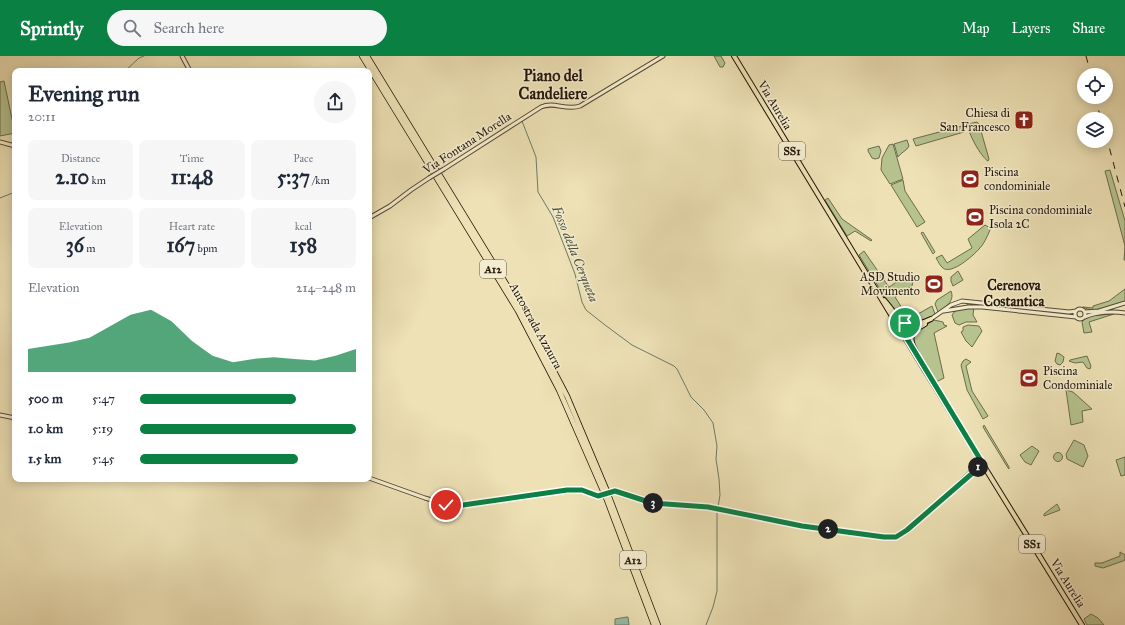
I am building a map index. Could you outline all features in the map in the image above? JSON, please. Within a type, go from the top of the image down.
[{"type":"highway","name":"Autostrada Azzurra","points":[[362,56],[369,68]]},
{"type":"highway","name":"Autostrada Azzurra","points":[[367,56],[530,323],[567,396],[658,625]]},
{"type":"highway","name":"Autostrada Azzurra","points":[[372,72],[518,311],[559,390],[606,493],[654,625]]},
{"type":"main road","name":"Via Aurelia","points":[[734,56],[1082,625]]},
{"type":"main road","name":"Via Aurelia","points":[[850,246],[875,290],[949,408]]},
{"type":"main road","points":[[875,290],[903,332],[924,369]]},
{"type":"main road","points":[[884,300],[898,319],[911,325],[918,325],[931,319]]},
{"type":"main road","points":[[903,332],[909,333],[931,319]]},
{"type":"main road","points":[[903,332],[906,327],[911,325]]},
{"type":"main road","points":[[915,330],[911,340],[920,358]]},
{"type":"street","points":[[182,56],[188,68]]},
{"type":"street","name":"Via Fontana Morella","points":[[372,216],[389,207],[429,178],[541,107],[548,104],[568,108],[579,107],[663,56]]},
{"type":"street","points":[[0,142],[12,145]]},
{"type":"street","points":[[931,319],[951,305],[965,301],[1069,312],[1081,309],[1085,312],[1099,311],[1125,303]]},
{"type":"street","points":[[940,313],[963,307],[976,306],[1076,317],[1081,319],[1085,316],[1113,312],[1125,313]]},
{"type":"street","points":[[1076,311],[1076,317]]},
{"type":"street","points":[[0,415],[12,417]]},
{"type":"street","points":[[372,479],[451,506],[541,493],[577,490],[598,496],[615,491],[652,503],[717,508],[802,526],[894,537],[900,535],[916,523],[983,464]]},
{"type":"shaded area","points":[[714,56],[721,56],[725,63],[723,67],[720,67]]},
{"type":"shaded area","points":[[4,81],[12,119],[12,134],[0,136],[0,82]]},
{"type":"shaded area","points":[[977,122],[979,124],[989,159],[988,161],[978,150],[968,128],[968,124]]},
{"type":"shaded area","points":[[962,126],[964,132],[916,146],[913,139]]},
{"type":"shaded area","points":[[907,140],[909,146],[898,157],[894,144]]},
{"type":"shaded area","points":[[893,144],[903,179],[890,184],[881,170],[882,158],[889,145]]},
{"type":"shaded area","points":[[879,146],[881,151],[879,158],[872,158],[868,149]]},
{"type":"shaded area","points":[[1110,170],[1125,221],[1125,246],[1105,171]]},
{"type":"shaded area","points":[[903,180],[905,191],[925,222],[917,227],[891,185]]},
{"type":"shaded area","points":[[828,198],[842,219],[872,240],[871,241],[855,231],[847,236],[825,200]]},
{"type":"shaded area","points":[[985,225],[990,228],[990,230],[984,243],[967,260],[951,269],[947,269],[940,265],[936,258],[942,255],[947,263],[972,248],[968,239]]},
{"type":"shaded area","points":[[923,232],[935,252],[933,254],[921,233]]},
{"type":"shaded area","points":[[864,251],[895,296],[889,287],[905,278],[913,281],[912,286],[895,297],[909,319],[932,306],[935,314],[921,323],[914,324],[903,321],[894,312],[859,255]]},
{"type":"shaded area","points":[[958,271],[963,280],[953,286],[951,277]]},
{"type":"shaded area","points":[[1125,289],[1125,302],[1093,310],[1083,307],[1093,308],[1093,306],[1109,301]]},
{"type":"shaded area","points":[[951,291],[951,301],[947,306],[938,312],[935,304],[937,300]]},
{"type":"shaded area","points":[[968,302],[1051,312],[969,306],[967,304]]},
{"type":"shaded area","points":[[974,307],[973,315],[977,322],[966,322],[959,325],[955,323],[952,315],[955,311]]},
{"type":"shaded area","points":[[1114,314],[1089,322],[1092,332],[1084,333],[1082,322],[1087,316]]},
{"type":"shaded area","points":[[934,320],[943,322],[944,325],[947,326],[934,333],[944,378],[936,382],[912,340],[914,333]]},
{"type":"shaded area","points":[[968,325],[979,326],[982,331],[972,347],[966,341],[961,332],[963,331],[963,327]]},
{"type":"shaded area","points":[[1057,353],[1064,357],[1063,362],[1060,365],[1055,361]]},
{"type":"shaded area","points":[[1087,356],[1091,366],[1090,369],[1087,368],[1083,362],[1075,363],[1069,361],[1070,360]]},
{"type":"shaded area","points":[[966,359],[971,362],[966,366],[972,391],[988,416],[983,419],[967,390],[961,365]]},
{"type":"shaded area","points":[[1066,390],[1073,392],[1092,409],[1082,411],[1083,422],[1071,425]]},
{"type":"shaded area","points":[[984,425],[1009,467],[1009,469],[983,427]]},
{"type":"shaded area","points":[[1074,440],[1084,445],[1088,456],[1083,467],[1067,459],[1066,454]]},
{"type":"shaded area","points":[[1032,446],[1039,451],[1031,465],[1025,462],[1020,455]]},
{"type":"shaded area","points":[[1056,453],[1060,453],[1062,457],[1060,461],[1056,461],[1054,459],[1054,455]]},
{"type":"shaded area","points":[[1125,457],[1125,475],[1121,476],[1116,460]]},
{"type":"shaded area","points":[[1057,504],[1060,510],[1044,516],[1044,514]]},
{"type":"shaded area","points":[[1120,552],[1125,555],[1125,560],[1103,568],[1095,566],[1095,563],[1102,563],[1120,556]]},
{"type":"shaded area","points":[[1091,614],[1098,618],[1104,625],[1087,625],[1084,619]]},
{"type":"shaded area","points":[[628,617],[629,625],[615,625],[615,619]]},
{"type":"waterway","points":[[128,68],[139,58],[144,56]]},
{"type":"waterway","name":"Fosso della Cerqueta","points":[[522,121],[536,157],[538,192],[553,217],[575,274],[582,302],[586,310],[632,345],[674,366],[691,397],[704,410],[713,423],[717,446],[716,459],[720,495],[718,507]]},
{"type":"waterway","points":[[0,198],[12,193]]},
{"type":"waterway","name":"Fosso della Cerqueta","points":[[706,625],[717,591],[717,510]]},
{"type":"railway","points":[[1086,56],[1089,68]]},
{"type":"railway","points":[[1097,104],[1099,112]]},
{"type":"railway","points":[[1109,148],[1125,207]]},
{"type":"place","name":"Chiesa di San Francesco","points":[[1024,120]]},
{"type":"place","name":"Piscina condominiale","points":[[970,179]]},
{"type":"place","name":"Piscina condominiale Isola 2C","points":[[975,217]]},
{"type":"place","name":"ASD Studio Movimento","points":[[934,284]]},
{"type":"place","name":"Piscina Condominiale","points":[[1029,378]]},
{"type":"district","name":"Piano del Candeliere","points":[[553,84]]},
{"type":"district","name":"Cerenova Costantica","points":[[1014,294]]},
{"type":"route","points":[[446,505],[456,506],[536,493],[567,490],[582,490],[598,496],[615,491],[658,504],[702,506],[802,526],[884,537],[896,537],[923,518],[972,472],[983,464],[903,332],[906,327],[911,325],[905,323]]}]
